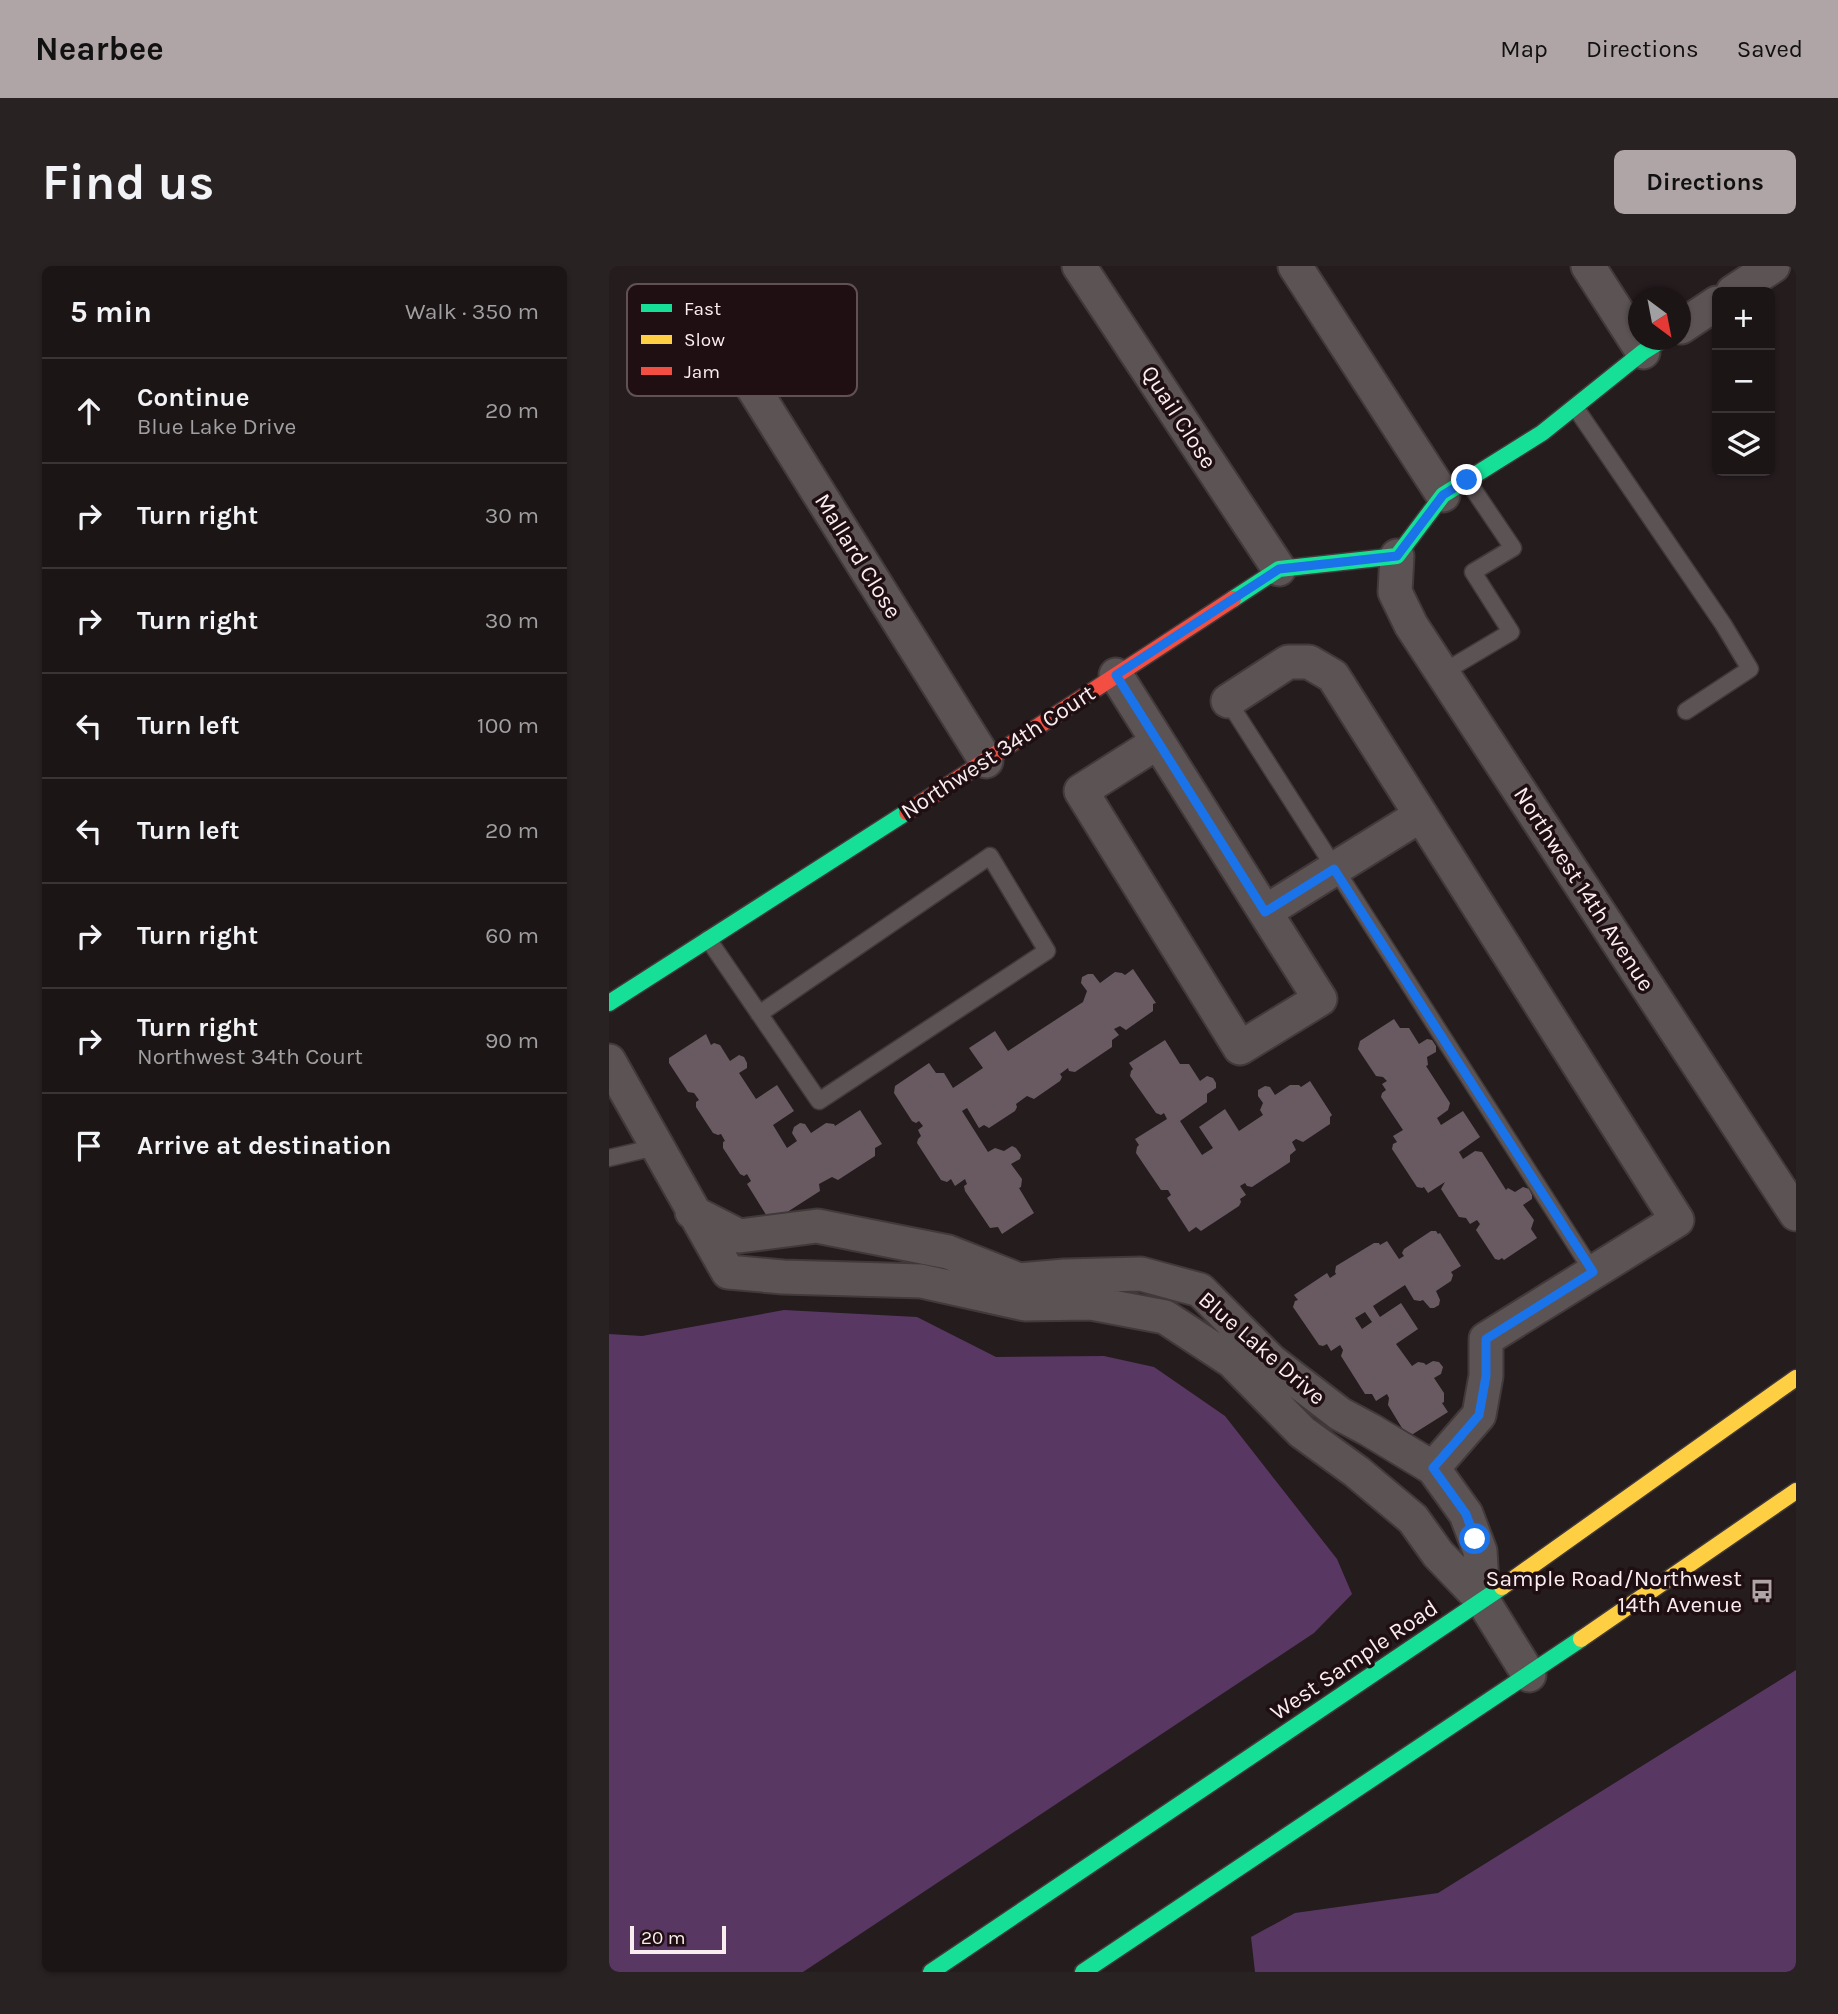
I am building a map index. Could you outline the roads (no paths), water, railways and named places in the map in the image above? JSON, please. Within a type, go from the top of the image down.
[{"type":"main road","points":[[1397,556],[1455,488],[1542,433],[1647,350]]},
{"type":"main road","name":"Northwest 34th Court","points":[[609,1003],[1279,569],[1397,556]]},
{"type":"main road","name":"West Sample Road","points":[[931,1972],[1483,1601],[1796,1378]]},
{"type":"main road","points":[[1083,1972],[1529,1675],[1796,1491]]},
{"type":"street","name":"Quail Close","points":[[1079,266],[1279,569]]},
{"type":"street","points":[[1295,266],[1414,449],[1455,488]]},
{"type":"street","points":[[1588,266],[1628,316]]},
{"type":"street","points":[[1741,287],[1773,266]]},
{"type":"street","points":[[1691,320],[1712,306]]},
{"type":"street","name":"Mallard Close","points":[[758,396],[986,761]]},
{"type":"street","name":"Northwest 14th Avenue","points":[[1397,556],[1395,592],[1411,625],[1796,1214]]},
{"type":"street","points":[[1228,701],[1288,662],[1309,662],[1333,676],[1677,1220],[1486,1339],[1486,1376],[1479,1415],[1433,1468]]},
{"type":"street","points":[[1116,675],[1320,999],[1240,1048],[1081,790],[1158,742]]},
{"type":"street","points":[[1265,912],[1421,815]]},
{"type":"street","name":"Blue Lake Drive","points":[[609,1061],[728,1272],[783,1278],[921,1281],[1025,1304],[1091,1303],[1165,1317],[1232,1362],[1301,1432],[1357,1472],[1413,1519],[1438,1554],[1483,1601],[1529,1675]]},
{"type":"street","name":"Blue Lake Drive","points":[[692,1212],[739,1236],[817,1226],[948,1252],[1019,1280],[1141,1274],[1200,1290],[1271,1361],[1340,1414],[1433,1468],[1466,1514],[1480,1551],[1483,1601]]},
{"type":"lane","points":[[1575,407],[1750,668],[1686,711]]},
{"type":"lane","points":[[1442,673],[1511,632],[1473,572],[1513,548],[1455,488]]},
{"type":"lane","points":[[1228,701],[1593,1272]]},
{"type":"lane","points":[[708,939],[759,1014],[819,1101],[1047,951],[990,856],[759,1014]]},
{"type":"lane","points":[[609,1158],[656,1147]]},
{"type":"place","name":"Sample Road/Northwest 14th Avenue","points":[[1762,1591]]}]
